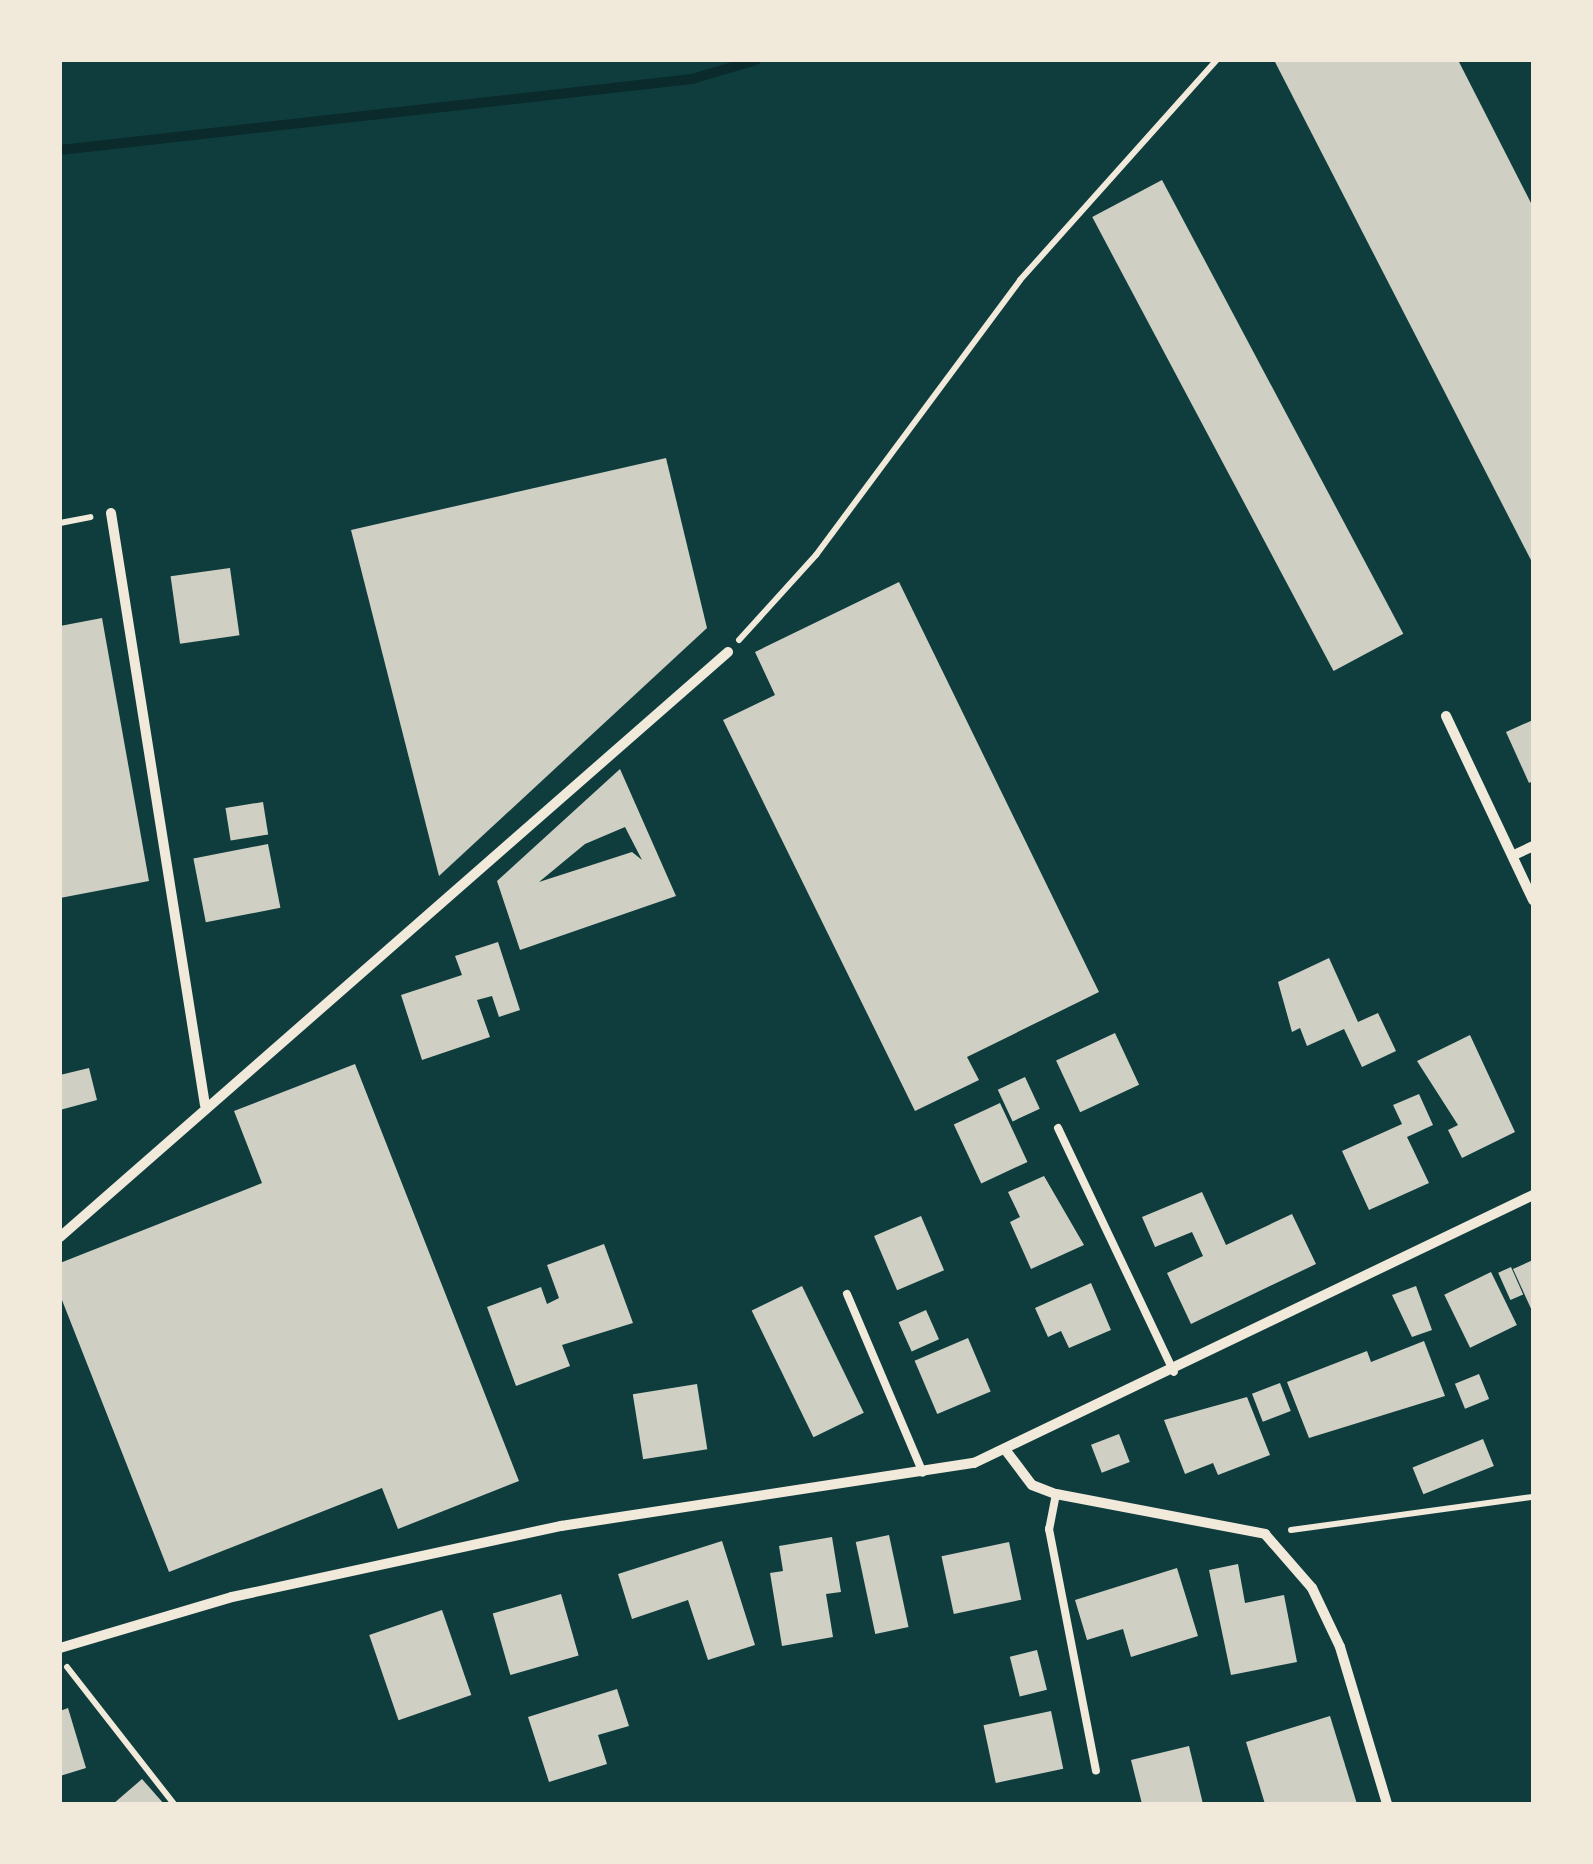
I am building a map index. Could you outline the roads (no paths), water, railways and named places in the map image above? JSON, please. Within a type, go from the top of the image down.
[{"type":"street","points":[[111,513],[205,1105]]},
{"type":"street","points":[[60,1236],[205,1105],[728,652]]},
{"type":"street","points":[[1446,716],[1533,900]]},
{"type":"street","points":[[1514,855],[1533,846]]},
{"type":"street","points":[[60,1648],[232,1597],[561,1526],[922,1473],[1007,1452],[1533,1196]]},
{"type":"street","points":[[1007,1452],[1032,1484],[1056,1494],[1265,1534],[1312,1588],[1333,1632],[1388,1804]]},
{"type":"lane","points":[[1058,1128],[1174,1372]]},
{"type":"lane","points":[[847,1294],[922,1473]]},
{"type":"lane","points":[[1056,1494],[1049,1529],[1096,1770]]},
{"type":"waterway","points":[[60,150],[692,79],[756,60]]}]
